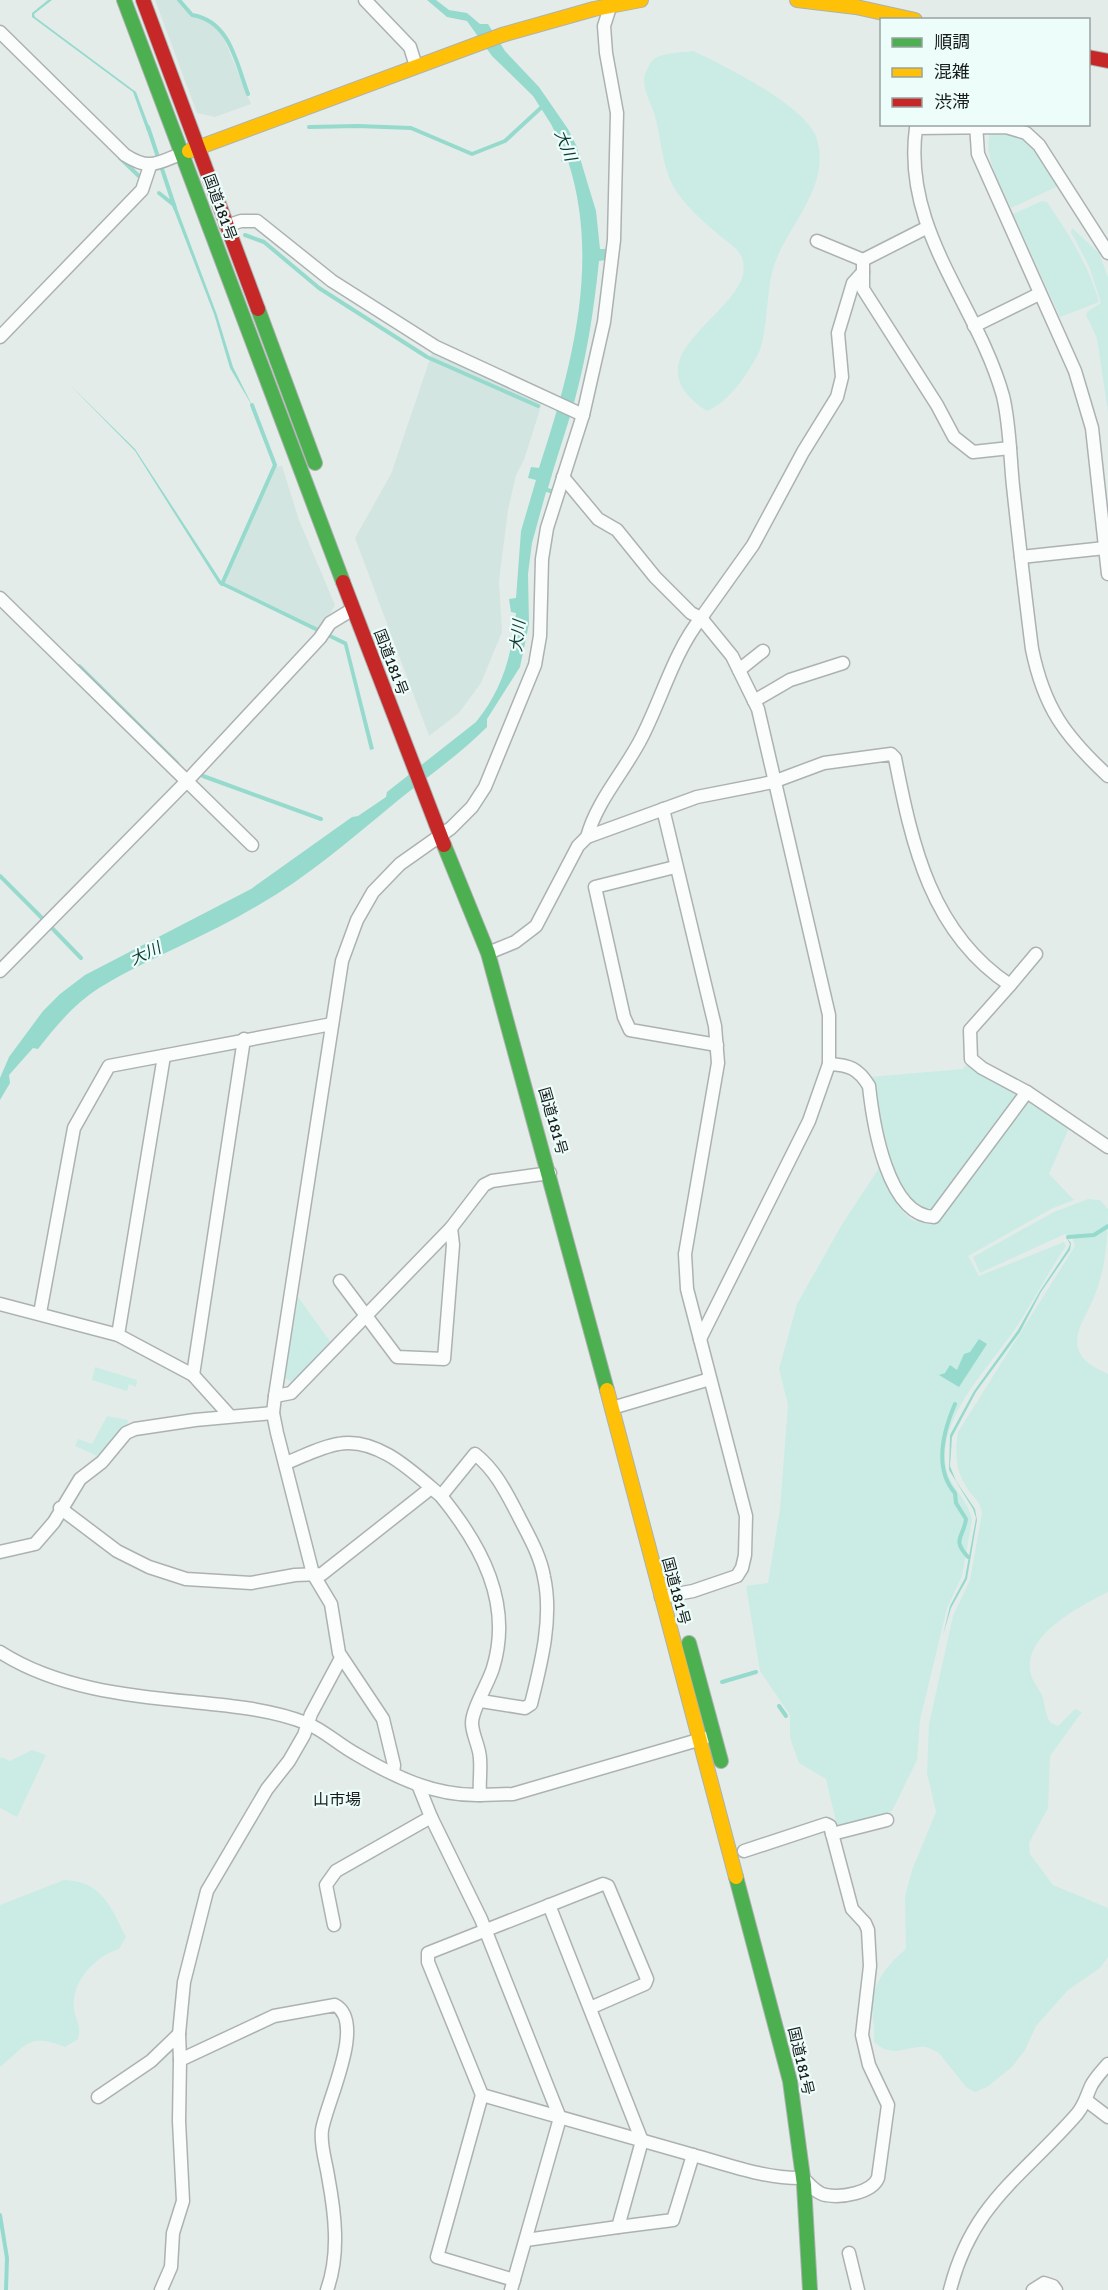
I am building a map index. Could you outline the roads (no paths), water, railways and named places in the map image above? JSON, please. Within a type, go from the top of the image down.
[{"type":"main road","name":"国道181号","points":[[124,0],[422,791],[446,832]]},
{"type":"main road","name":"国道181号","points":[[143,0],[320,477]]},
{"type":"main road","points":[[183,153],[323,103],[415,63],[502,34],[610,3],[641,0]]},
{"type":"main road","points":[[797,0],[856,3],[908,18]]},
{"type":"main road","points":[[1090,57],[1108,61]]},
{"type":"main road","name":"国道181号","points":[[400,690],[434,781],[446,832],[492,952],[540,1092],[617,1406],[667,1596],[699,1740],[790,2080],[799,2132],[809,2243],[810,2290]]},
{"type":"main road","name":"国道181号","points":[[492,952],[550,1173],[617,1406]]},
{"type":"main road","name":"国道181号","points":[[667,1596],[714,1736],[723,1770]]},
{"type":"main road","name":"国道181号","points":[[735,1816],[805,2086]]},
{"type":"main road","points":[[818,2173],[821,2224]]},
{"type":"street","points":[[365,0],[410,47],[415,63]]},
{"type":"street","points":[[393,1773],[394,1765],[383,1719],[361,1682],[341,1658],[331,1604],[313,1574],[273,1413],[275,1396],[342,961],[364,905],[400,864],[446,832],[472,807],[485,787],[535,665],[540,636],[542,559],[547,528],[563,477],[604,322],[614,240],[617,113],[606,52],[604,26],[610,3]]},
{"type":"street","points":[[0,32],[125,155],[141,165],[150,166],[183,153]]},
{"type":"street","points":[[976,126],[978,154],[1075,370],[1092,428],[1108,574]]},
{"type":"street","points":[[1107,248],[1039,145],[1026,133],[1006,127],[916,128],[913,149],[915,184],[926,228],[974,326],[1003,396],[1032,649],[1039,682],[1052,711],[1076,746],[1108,776]]},
{"type":"street","points":[[0,337],[142,190],[150,166]]},
{"type":"street","points":[[226,226],[241,220],[257,221],[332,281],[436,347],[579,413]]},
{"type":"street","points":[[587,837],[591,820],[641,739],[681,649],[753,545],[803,452],[837,397],[842,377],[838,333],[853,283],[863,266],[926,228]]},
{"type":"street","points":[[817,241],[863,266]]},
{"type":"street","points":[[863,266],[863,289],[937,405],[954,437],[973,452],[1010,448]]},
{"type":"street","points":[[974,326],[1039,294]]},
{"type":"street","points":[[563,477],[598,519],[617,530],[662,585],[691,613],[701,618],[732,656],[739,669],[754,701],[828,1015],[829,1064],[809,1120],[700,1339]]},
{"type":"street","points":[[1021,557],[1106,548]]},
{"type":"street","points":[[0,598],[252,845]]},
{"type":"street","points":[[0,971],[187,781],[330,623],[353,609]]},
{"type":"street","points":[[739,669],[763,651]]},
{"type":"street","points":[[754,701],[790,680],[843,663]]},
{"type":"street","points":[[492,952],[515,942],[536,926],[578,846],[587,837],[697,797],[773,782],[824,763],[887,754],[894,755],[912,833],[930,885],[949,925],[976,960],[1010,985]]},
{"type":"street","points":[[663,809],[675,867],[715,1026],[718,1063],[685,1254],[688,1290],[746,1516],[744,1562],[737,1576],[667,1596]]},
{"type":"street","points":[[675,867],[595,887],[624,1017],[630,1030],[717,1046]]},
{"type":"street","points":[[1036,954],[970,1030],[971,1059],[982,1068],[1027,1092],[1108,1147]]},
{"type":"street","points":[[40,1313],[74,1128],[109,1066],[332,1024]]},
{"type":"street","points":[[193,1375],[244,1039]]},
{"type":"street","points":[[118,1335],[164,1056]]},
{"type":"street","points":[[829,1064],[849,1065],[861,1072],[869,1086],[893,1187],[904,1203],[922,1217],[934,1217],[1027,1092]]},
{"type":"street","points":[[275,1396],[291,1393],[451,1228],[484,1185],[492,1181],[550,1173]]},
{"type":"street","points":[[340,1281],[397,1357],[444,1359],[453,1245],[451,1228]]},
{"type":"street","points":[[0,1304],[118,1335],[193,1375],[230,1416]]},
{"type":"street","points":[[617,1406],[710,1379]]},
{"type":"street","points":[[0,1552],[31,1547],[54,1522],[60,1508],[80,1479],[102,1462],[126,1433],[135,1429],[230,1416],[273,1413]]},
{"type":"street","points":[[286,1463],[336,1444],[354,1442],[378,1450],[411,1471],[441,1496],[480,1550],[493,1584],[499,1610],[500,1639],[494,1667],[472,1723],[481,1758],[480,1795]]},
{"type":"street","points":[[441,1496],[475,1454],[489,1465],[504,1488],[531,1540],[544,1576],[547,1607],[545,1639],[531,1704],[525,1708],[481,1701]]},
{"type":"street","points":[[60,1508],[117,1551],[149,1567],[186,1579],[251,1583],[313,1574],[329,1569],[431,1488]]},
{"type":"street","points":[[0,1652],[37,1670],[81,1684],[149,1698],[245,1707],[308,1724],[356,1754],[419,1787],[458,1795],[513,1794],[714,1736]]},
{"type":"street","points":[[160,2290],[171,2267],[173,2233],[183,2201],[179,2034],[184,1982],[207,1891],[267,1789],[289,1761],[341,1658]]},
{"type":"street","points":[[419,1787],[431,1817],[481,1919],[484,1930],[560,2118],[513,2285],[437,2257],[482,2095],[427,1958],[430,1952],[484,1930],[603,1884],[609,1886],[647,1979],[645,1984],[590,2008]]},
{"type":"street","points":[[334,1925],[326,1885],[333,1874],[431,1817]]},
{"type":"street","points":[[832,1834],[887,1820]]},
{"type":"street","points":[[482,2095],[762,2174],[803,2178],[819,2193],[835,2195],[874,2186],[883,2148],[888,2105],[869,2065],[862,2035],[870,1966],[868,1930],[865,1923],[852,1909],[830,1826],[826,1824],[744,1851]]},
{"type":"street","points":[[549,1905],[642,2141],[618,2227]]},
{"type":"street","points":[[180,2060],[274,2016],[335,2005],[342,2009],[348,2019],[341,2072],[322,2130],[334,2209],[335,2258],[327,2290]]},
{"type":"street","points":[[98,2097],[151,2061],[179,2034]]},
{"type":"street","points":[[950,2290],[967,2239],[987,2207],[1044,2150],[1087,2101],[1094,2080],[1108,2064]]},
{"type":"street","points":[[1087,2101],[1108,2117]]},
{"type":"street","points":[[526,2240],[673,2220],[693,2155]]},
{"type":"street","points":[[849,2253],[858,2290]]},
{"type":"street","points":[[1034,2290],[1044,2283],[1053,2286],[1056,2290]]},
{"type":"water","points":[[48,0],[52,0],[34,14],[35,17],[136,92],[150,129],[147,131],[133,92],[32,17],[32,13]]},
{"type":"water","name":"大川","points":[[427,0],[436,0],[449,10],[467,13],[480,24],[488,24],[505,51],[539,87],[568,129],[576,145],[596,211],[600,249],[608,249],[606,260],[599,261],[583,368],[548,488],[555,490],[554,494],[546,492],[532,543],[528,574],[529,624],[520,667],[487,719],[487,727],[454,756],[329,857],[276,895],[218,928],[118,977],[90,994],[66,1016],[38,1049],[33,1048],[9,1075],[10,1083],[0,1100],[0,1078],[9,1057],[43,1011],[60,994],[85,975],[251,889],[352,817],[358,816],[386,797],[387,792],[476,722],[493,697],[505,670],[516,613],[511,612],[509,599],[516,598],[521,531],[536,480],[528,478],[531,467],[539,468],[551,431],[571,355],[578,316],[582,277],[582,238],[578,199],[568,161],[562,162],[561,160],[567,157],[551,124],[533,96],[492,56],[467,21],[447,17]]},
{"type":"water","points":[[175,203],[217,315],[233,367],[254,409],[230,368],[214,314],[172,205]]},
{"type":"water","points":[[69,384],[135,449],[221,581],[347,642],[374,749],[370,750],[344,645],[219,584],[135,451]]},
{"type":"water","points":[[1066,1237],[1071,1243],[1070,1250],[1041,1292],[1020,1332],[976,1392],[952,1437],[950,1466],[956,1481],[975,1509],[977,1520],[967,1579],[951,1608],[943,1635],[950,1606],[965,1578],[976,1518],[949,1470],[950,1435],[974,1391],[1018,1330],[1040,1291],[1068,1249],[1070,1244]]},
{"type":"water","points":[[979,1339],[987,1344],[959,1387],[939,1375],[945,1373],[950,1365],[957,1370],[964,1354],[970,1352]]},
{"type":"waterway","points":[[179,0],[192,15],[215,25],[223,34],[230,45],[248,94]]},
{"type":"waterway","points":[[309,127],[411,128],[472,154],[505,141],[544,105]]},
{"type":"waterway","points":[[148,127],[175,208]]},
{"type":"waterway","points":[[120,158],[142,179]]},
{"type":"waterway","points":[[159,193],[174,205]]},
{"type":"waterway","points":[[245,235],[264,242],[319,288],[427,357],[538,406]]},
{"type":"waterway","points":[[222,584],[275,465],[252,405]]},
{"type":"waterway","points":[[79,666],[177,763]]},
{"type":"waterway","points":[[203,776],[321,819]]},
{"type":"waterway","points":[[0,876],[44,920]]},
{"type":"waterway","points":[[50,926],[81,958]]},
{"type":"waterway","points":[[1068,1237],[1094,1235],[1108,1226]]},
{"type":"waterway","points":[[955,1404],[944,1438],[943,1462],[944,1473],[955,1493],[956,1503],[966,1519],[959,1542],[968,1557]]},
{"type":"waterway","points":[[722,1682],[756,1672]]},
{"type":"waterway","points":[[779,1706],[786,1716]]},
{"type":"waterway","points":[[0,2215],[7,2258],[6,2290]]},
{"type":"district","name":"山市場","points":[[337,1799]]}]
